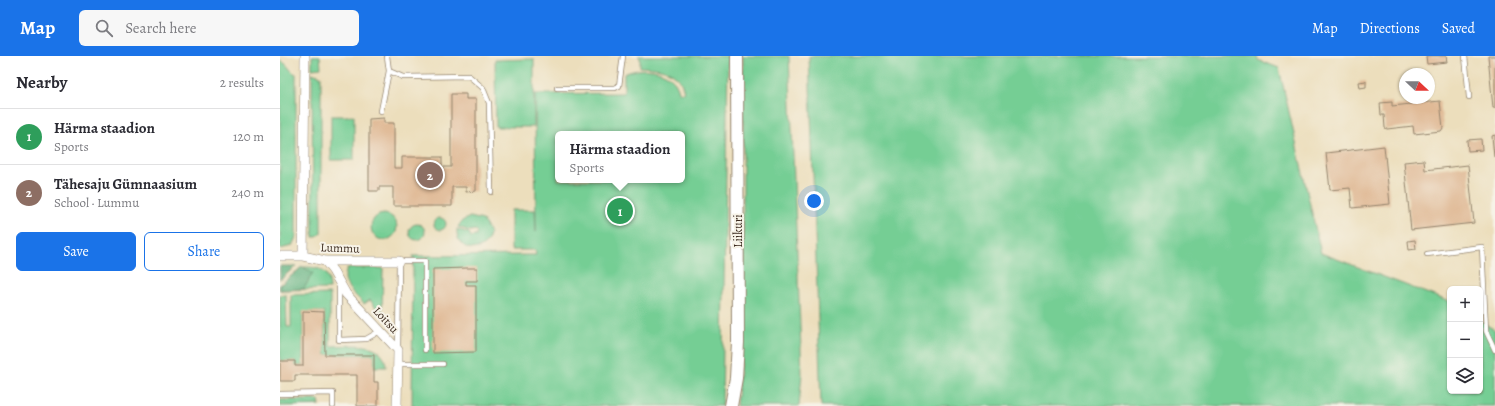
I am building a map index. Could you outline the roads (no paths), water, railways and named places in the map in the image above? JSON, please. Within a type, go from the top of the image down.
[{"type":"street","points":[[303,256],[305,56]]},
{"type":"street","name":"Liikuri","points":[[731,406],[736,378],[738,342],[737,56]]},
{"type":"street","name":"Lummu","points":[[280,256],[303,256],[325,261],[399,261]]},
{"type":"street","name":"Loitsu","points":[[325,261],[333,271],[346,294],[398,350],[397,406]]},
{"type":"lane","points":[[381,111],[389,72],[387,56]]},
{"type":"lane","points":[[557,88],[615,88],[619,86],[623,56]]},
{"type":"lane","points":[[1465,56],[1469,98]]},
{"type":"lane","points":[[389,72],[403,77],[468,76],[483,88],[489,103],[491,192]]},
{"type":"lane","points":[[1427,254],[1482,247],[1486,331],[1495,350]]},
{"type":"lane","points":[[398,350],[399,261],[425,261],[425,350]]},
{"type":"lane","points":[[339,283],[339,340],[366,339],[380,331]]},
{"type":"lane","points":[[398,364],[443,364]]},
{"type":"lane","points":[[280,394],[333,393],[333,406]]},
{"type":"place","name":"Tähesaju Gümnaasium","points":[[430,175]]},
{"type":"place","name":"Härma staadion","points":[[620,211]]}]
